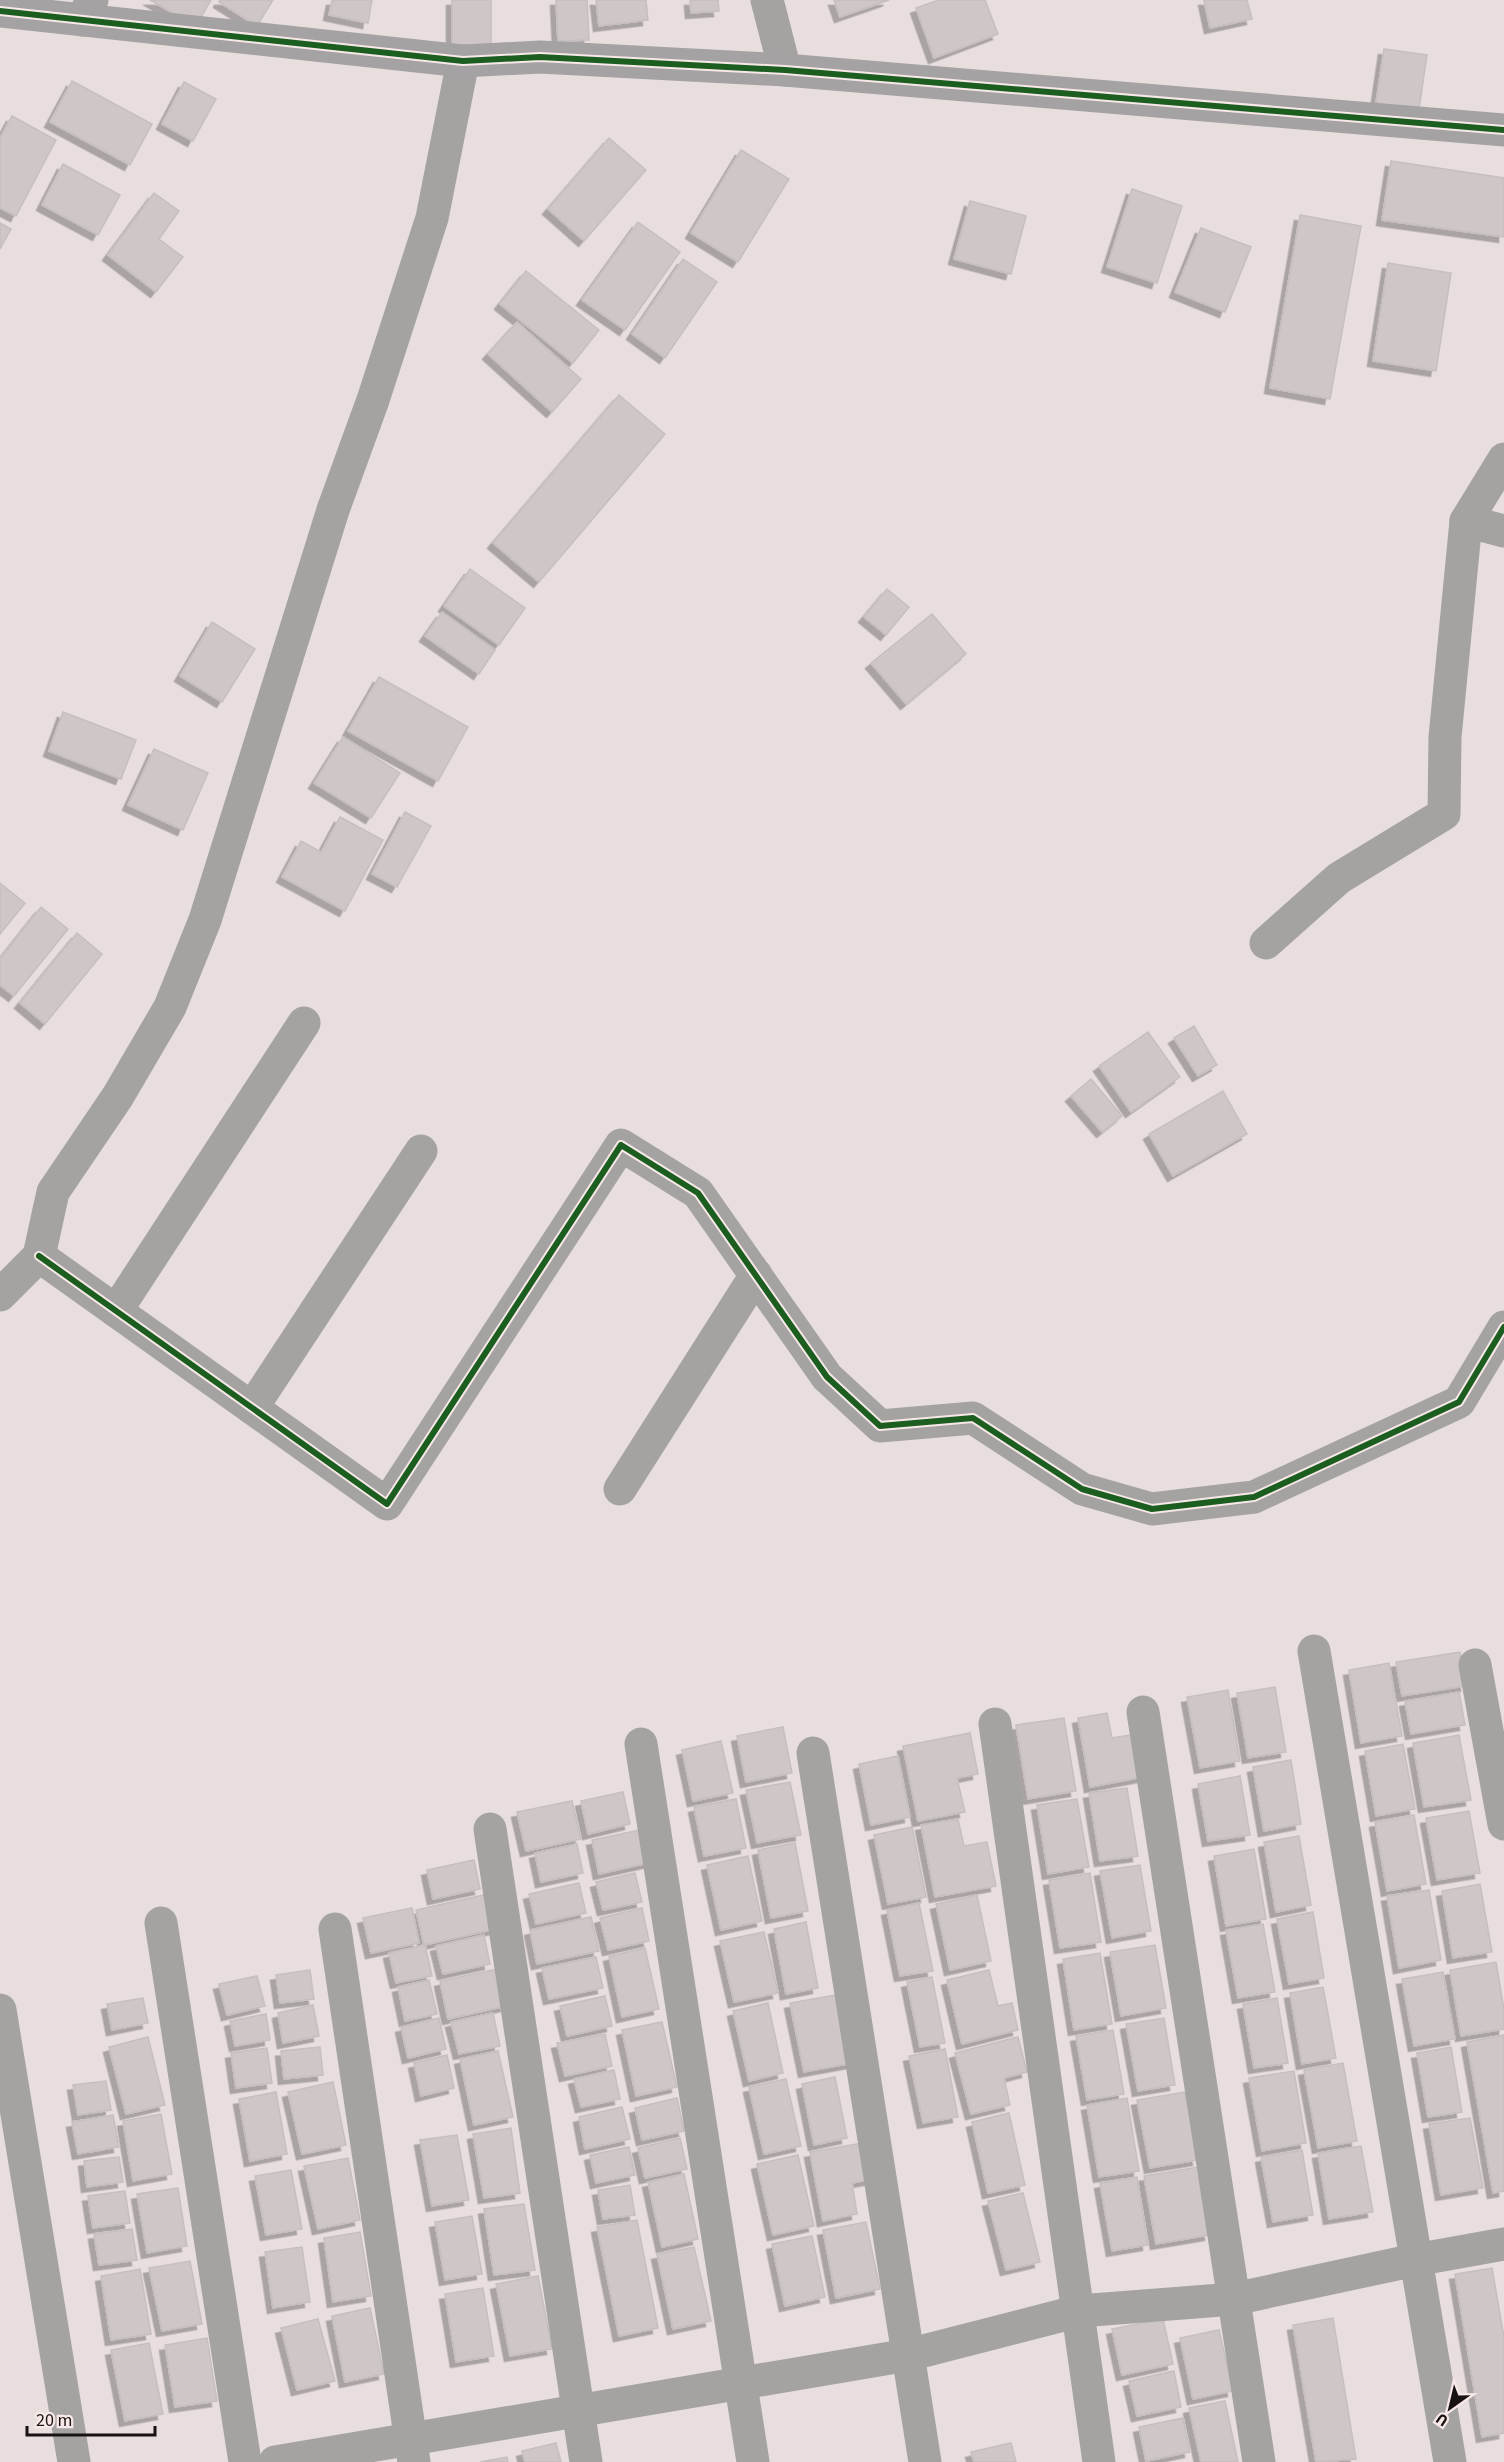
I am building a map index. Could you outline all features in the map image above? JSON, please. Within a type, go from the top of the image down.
[{"type":"street","points":[[767,0],[785,70]]},
{"type":"street","points":[[0,10],[87,10],[463,61],[540,57],[785,70],[1504,130]]},
{"type":"street","points":[[0,1295],[39,1256],[53,1192],[118,1096],[170,1007],[205,920],[330,521],[373,400],[432,218],[463,61]]},
{"type":"street","points":[[1266,943],[1340,878],[1444,814],[1445,737],[1466,521],[1504,459]]},
{"type":"street","points":[[1466,521],[1504,531]]},
{"type":"street","points":[[116,1311],[304,1023]]},
{"type":"street","points":[[39,1256],[387,1504],[621,1145],[698,1193],[827,1377],[880,1426],[972,1418],[1082,1489],[1152,1509],[1254,1497],[1459,1402],[1504,1327]]},
{"type":"street","points":[[252,1408],[421,1151]]},
{"type":"street","points":[[620,1489],[756,1275]]},
{"type":"street","points":[[1314,1651],[1450,2462]]},
{"type":"street","points":[[1475,1665],[1504,1824]]},
{"type":"street","points":[[1143,1712],[1259,2462]]},
{"type":"street","points":[[995,1724],[1099,2462]]},
{"type":"street","points":[[641,1744],[753,2462]]},
{"type":"street","points":[[813,1753],[925,2462]]},
{"type":"street","points":[[490,1829],[586,2462]]},
{"type":"street","points":[[161,1923],[245,2462]]},
{"type":"street","points":[[335,1929],[413,2450]]},
{"type":"street","points":[[0,2010],[74,2462]]},
{"type":"street","points":[[275,2462],[413,2450],[578,2411],[908,2355],[1079,2311],[1234,2299],[1415,2260],[1504,2244]]},
{"type":"building","points":[[150,0],[211,0],[196,26]]},
{"type":"building","points":[[220,0],[273,0],[257,26],[219,2]]},
{"type":"building","points":[[332,0],[372,0],[368,23],[329,15]]},
{"type":"building","points":[[452,0],[491,0],[491,50],[452,50]]},
{"type":"building","points":[[556,0],[587,0],[589,40],[558,41]]},
{"type":"building","points":[[596,0],[646,0],[648,20],[599,26]]},
{"type":"building","points":[[690,0],[718,0],[719,11],[691,13]]},
{"type":"building","points":[[834,0],[889,0],[840,17]]},
{"type":"building","points":[[939,0],[985,0],[998,34],[934,58],[916,8]]},
{"type":"building","points":[[1204,0],[1247,0],[1252,19],[1210,28]]},
{"type":"building","points":[[1384,49],[1427,55],[1419,109],[1376,103]]},
{"type":"building","points":[[72,81],[152,124],[130,165],[50,122]]},
{"type":"building","points":[[184,82],[216,99],[193,141],[162,124]]},
{"type":"building","points":[[12,116],[56,140],[16,216],[0,208],[0,138]]},
{"type":"building","points":[[609,138],[646,170],[584,241],[548,209]]},
{"type":"building","points":[[741,150],[789,179],[738,262],[691,233]]},
{"type":"building","points":[[1391,161],[1504,178],[1504,237],[1382,220]]},
{"type":"building","points":[[63,164],[120,195],[98,235],[42,205]]},
{"type":"building","points":[[1132,189],[1182,206],[1157,283],[1107,267]]},
{"type":"building","points":[[154,193],[179,211],[159,239],[183,257],[156,292],[108,255]]},
{"type":"building","points":[[970,201],[1026,216],[1011,274],[954,259]]},
{"type":"building","points":[[1300,215],[1361,226],[1330,399],[1270,388]]},
{"type":"building","points":[[638,222],[680,252],[625,330],[582,300]]},
{"type":"building","points":[[0,223],[11,229],[0,249]]},
{"type":"building","points":[[1201,228],[1251,247],[1225,312],[1175,292]]},
{"type":"building","points":[[683,259],[717,282],[665,358],[632,334]]},
{"type":"building","points":[[1388,263],[1451,273],[1436,371],[1373,361]]},
{"type":"building","points":[[526,271],[599,330],[573,363],[500,304]]},
{"type":"building","points":[[517,322],[581,379],[552,412],[488,354]]},
{"type":"building","points":[[619,395],[665,434],[539,582],[493,543]]},
{"type":"building","points":[[470,569],[525,608],[499,645],[444,606]]},
{"type":"building","points":[[887,589],[909,607],[886,635],[864,617]]},
{"type":"building","points":[[442,612],[495,650],[479,674],[425,636]]},
{"type":"building","points":[[932,614],[966,654],[906,704],[871,663]]},
{"type":"building","points":[[212,622],[255,649],[222,702],[180,676]]},
{"type":"building","points":[[379,677],[468,727],[438,781],[348,731]]},
{"type":"building","points":[[63,712],[136,740],[121,779],[49,751]]},
{"type":"building","points":[[343,737],[400,773],[371,818],[314,783]]},
{"type":"building","points":[[154,749],[208,773],[183,830],[128,805]]},
{"type":"building","points":[[405,812],[431,826],[397,887],[372,874]]},
{"type":"building","points":[[340,817],[383,840],[345,911],[282,877],[301,841],[321,852]]},
{"type":"building","points":[[0,883],[25,903],[0,934]]},
{"type":"building","points":[[41,907],[68,929],[14,996],[0,985],[0,959]]},
{"type":"building","points":[[77,933],[102,954],[45,1024],[20,1003]]},
{"type":"building","points":[[1194,1026],[1217,1065],[1198,1076],[1174,1038]]},
{"type":"building","points":[[1148,1032],[1180,1077],[1131,1112],[1099,1066]]},
{"type":"building","points":[[1091,1079],[1122,1116],[1102,1132],[1071,1096]]},
{"type":"building","points":[[1223,1091],[1247,1134],[1173,1176],[1149,1134]]},
{"type":"building","points":[[1460,1652],[1466,1686],[1402,1696],[1396,1662]]},
{"type":"building","points":[[1389,1663],[1402,1736],[1361,1743],[1349,1670]]},
{"type":"building","points":[[1275,1687],[1286,1752],[1248,1758],[1237,1693]]},
{"type":"building","points":[[1228,1690],[1240,1761],[1200,1768],[1187,1697]]},
{"type":"building","points":[[1459,1692],[1465,1725],[1411,1734],[1405,1701]]},
{"type":"building","points":[[1107,1713],[1112,1738],[1136,1734],[1143,1777],[1090,1787],[1078,1718]]},
{"type":"building","points":[[1064,1718],[1076,1791],[1028,1799],[1016,1725]]},
{"type":"building","points":[[783,1727],[792,1773],[746,1782],[737,1736]]},
{"type":"building","points":[[970,1733],[978,1774],[957,1778],[965,1812],[918,1821],[903,1746]]},
{"type":"building","points":[[1459,1735],[1471,1800],[1424,1807],[1413,1743]]},
{"type":"building","points":[[721,1741],[733,1793],[693,1801],[682,1750]]},
{"type":"building","points":[[1403,1744],[1415,1809],[1376,1816],[1365,1751]]},
{"type":"building","points":[[898,1756],[910,1817],[871,1825],[859,1764]]},
{"type":"building","points":[[1291,1760],[1301,1824],[1264,1831],[1253,1767]]},
{"type":"building","points":[[1240,1776],[1250,1835],[1208,1841],[1198,1784]]},
{"type":"building","points":[[790,1782],[801,1835],[757,1843],[746,1790]]},
{"type":"building","points":[[1127,1788],[1138,1856],[1100,1861],[1089,1793]]},
{"type":"building","points":[[623,1792],[630,1824],[588,1834],[581,1801]]},
{"type":"building","points":[[736,1799],[746,1848],[704,1856],[694,1807]]},
{"type":"building","points":[[1077,1799],[1089,1867],[1048,1874],[1037,1805]]},
{"type":"building","points":[[572,1801],[581,1839],[526,1851],[517,1812]]},
{"type":"building","points":[[1469,1811],[1480,1873],[1437,1880],[1426,1818]]},
{"type":"building","points":[[1414,1815],[1426,1884],[1387,1891],[1375,1822]]},
{"type":"building","points":[[958,1819],[964,1846],[987,1842],[996,1886],[935,1897],[921,1825]]},
{"type":"building","points":[[912,1827],[926,1897],[888,1904],[874,1835]]},
{"type":"building","points":[[645,1829],[652,1862],[599,1874],[592,1840]]},
{"type":"building","points":[[1299,1836],[1311,1905],[1276,1912],[1264,1842]]},
{"type":"building","points":[[795,1843],[808,1911],[771,1918],[758,1850]]},
{"type":"building","points":[[577,1844],[583,1873],[541,1882],[535,1853]]},
{"type":"building","points":[[1254,1849],[1266,1919],[1226,1926],[1214,1856]]},
{"type":"building","points":[[748,1856],[762,1921],[721,1930],[707,1865]]},
{"type":"building","points":[[474,1860],[480,1889],[433,1899],[427,1870]]},
{"type":"building","points":[[1140,1865],[1151,1931],[1112,1938],[1100,1871]]},
{"type":"building","points":[[635,1873],[642,1902],[603,1910],[596,1882]]},
{"type":"building","points":[[1090,1873],[1101,1942],[1060,1948],[1049,1880]]},
{"type":"building","points":[[579,1883],[586,1913],[536,1924],[529,1894]]},
{"type":"building","points":[[1480,1884],[1492,1952],[1453,1958],[1442,1891]]},
{"type":"building","points":[[1429,1890],[1441,1960],[1399,1968],[1387,1896]]},
{"type":"building","points":[[488,1894],[496,1929],[424,1945],[416,1910]]},
{"type":"building","points":[[977,1895],[991,1961],[950,1970],[936,1904]]},
{"type":"building","points":[[919,1903],[933,1971],[900,1976],[887,1910]]},
{"type":"building","points":[[412,1908],[419,1943],[371,1953],[363,1918]]},
{"type":"building","points":[[642,1908],[649,1941],[608,1950],[600,1918]]},
{"type":"building","points":[[1313,1912],[1324,1978],[1289,1984],[1277,1919]]},
{"type":"building","points":[[591,1917],[599,1951],[537,1964],[530,1930]]},
{"type":"building","points":[[806,1922],[818,1988],[786,1994],[774,1929]]},
{"type":"building","points":[[1263,1924],[1275,1992],[1238,1998],[1226,1930]]},
{"type":"building","points":[[764,1932],[778,1993],[734,2002],[720,1941]]},
{"type":"building","points":[[484,1935],[490,1964],[443,1974],[436,1946]]},
{"type":"building","points":[[425,1945],[432,1976],[396,1983],[389,1953]]},
{"type":"building","points":[[1155,1945],[1166,2008],[1121,2016],[1110,1952]]},
{"type":"building","points":[[645,1948],[659,2009],[622,2017],[609,1956]]},
{"type":"building","points":[[1100,1953],[1112,2024],[1074,2030],[1063,1959]]},
{"type":"building","points":[[596,1957],[603,1988],[549,1999],[542,1968]]},
{"type":"building","points":[[1496,1962],[1504,2009],[1504,2029],[1461,2036],[1450,1970]]},
{"type":"building","points":[[498,1969],[506,2006],[448,2019],[440,1981]]},
{"type":"building","points":[[310,1970],[314,1999],[280,2003],[276,1975]]},
{"type":"building","points":[[989,1970],[998,2006],[1012,2003],[1018,2030],[962,2044],[947,1980]]},
{"type":"building","points":[[1443,1972],[1455,2039],[1414,2046],[1402,1979]]},
{"type":"building","points":[[257,1976],[265,2006],[227,2015],[219,1984]]},
{"type":"building","points":[[932,1977],[945,2043],[920,2047],[907,1982]]},
{"type":"building","points":[[429,1980],[437,2014],[405,2021],[398,1987]]},
{"type":"building","points":[[1323,1987],[1336,2058],[1302,2064],[1290,1993]]},
{"type":"building","points":[[840,1994],[853,2063],[804,2072],[790,2003]]},
{"type":"building","points":[[605,1996],[612,2026],[567,2036],[560,2006]]},
{"type":"building","points":[[143,1998],[148,2023],[112,2030],[107,2004]]},
{"type":"building","points":[[1277,1998],[1288,2063],[1254,2068],[1243,2004]]},
{"type":"building","points":[[768,2003],[783,2073],[749,2081],[733,2011]]},
{"type":"building","points":[[313,2005],[319,2036],[283,2043],[278,2013]]},
{"type":"building","points":[[493,2013],[500,2046],[459,2054],[451,2022]]},
{"type":"building","points":[[266,2014],[270,2040],[235,2046],[230,2021]]},
{"type":"building","points":[[439,2018],[446,2049],[408,2058],[401,2027]]},
{"type":"building","points":[[1164,2018],[1175,2085],[1138,2091],[1126,2024]]},
{"type":"building","points":[[662,2022],[677,2087],[636,2096],[622,2030]]},
{"type":"building","points":[[1113,2030],[1124,2094],[1087,2100],[1076,2036]]},
{"type":"building","points":[[605,2034],[612,2066],[565,2076],[557,2043]]},
{"type":"building","points":[[1504,2035],[1504,2191],[1493,2193],[1467,2042]]},
{"type":"building","points":[[148,2037],[165,2105],[126,2114],[109,2047]]},
{"type":"building","points":[[1018,2037],[1027,2072],[1004,2078],[1010,2105],[971,2114],[955,2053]]},
{"type":"building","points":[[320,2047],[323,2075],[284,2079],[281,2051]]},
{"type":"building","points":[[1451,2047],[1462,2112],[1428,2117],[1417,2053]]},
{"type":"building","points":[[267,2048],[272,2083],[236,2088],[231,2053]]},
{"type":"building","points":[[945,2049],[958,2117],[923,2123],[909,2056]]},
{"type":"building","points":[[498,2051],[513,2117],[474,2125],[460,2059]]},
{"type":"building","points":[[447,2055],[454,2088],[421,2096],[414,2063]]},
{"type":"building","points":[[1343,2063],[1357,2141],[1318,2148],[1304,2070]]},
{"type":"building","points":[[614,2070],[620,2099],[581,2107],[574,2079]]},
{"type":"building","points":[[1294,2071],[1306,2143],[1262,2151],[1249,2078]]},
{"type":"building","points":[[835,2077],[847,2138],[814,2145],[802,2084]]},
{"type":"building","points":[[786,2079],[801,2146],[764,2154],[749,2087]]},
{"type":"building","points":[[106,2081],[111,2110],[78,2115],[73,2085]]},
{"type":"building","points":[[333,2082],[346,2145],[302,2154],[288,2092]]},
{"type":"building","points":[[276,2092],[287,2154],[250,2161],[239,2099]]},
{"type":"building","points":[[1185,2092],[1198,2160],[1150,2168],[1137,2100]]},
{"type":"building","points":[[677,2098],[684,2131],[642,2140],[635,2108]]},
{"type":"building","points":[[1127,2098],[1139,2171],[1099,2177],[1087,2105]]},
{"type":"building","points":[[622,2107],[630,2139],[585,2149],[579,2117]]},
{"type":"building","points":[[1009,2113],[1025,2185],[988,2193],[972,2122]]},
{"type":"building","points":[[161,2114],[172,2174],[133,2181],[123,2121]]},
{"type":"building","points":[[113,2115],[119,2147],[78,2154],[72,2122]]},
{"type":"building","points":[[1470,2118],[1483,2188],[1441,2195],[1429,2124]]},
{"type":"building","points":[[511,2128],[520,2193],[484,2198],[473,2134]]},
{"type":"building","points":[[457,2135],[469,2200],[432,2206],[420,2140]]},
{"type":"building","points":[[680,2138],[687,2169],[645,2178],[638,2148]]},
{"type":"building","points":[[868,2142],[874,2179],[852,2183],[857,2214],[823,2221],[810,2152]]},
{"type":"building","points":[[1361,2146],[1373,2212],[1329,2219],[1318,2153]]},
{"type":"building","points":[[629,2147],[635,2175],[596,2183],[590,2155]]},
{"type":"building","points":[[1302,2150],[1313,2215],[1273,2222],[1261,2157]]},
{"type":"building","points":[[798,2155],[814,2226],[773,2235],[757,2164]]},
{"type":"building","points":[[119,2157],[123,2182],[87,2187],[84,2161]]},
{"type":"building","points":[[348,2158],[360,2220],[318,2229],[304,2166]]},
{"type":"building","points":[[1198,2167],[1210,2235],[1156,2244],[1144,2176]]},
{"type":"building","points":[[291,2170],[302,2229],[266,2235],[255,2176]]},
{"type":"building","points":[[684,2174],[698,2239],[662,2247],[648,2182]]},
{"type":"building","points":[[1137,2177],[1148,2245],[1112,2251],[1100,2183]]},
{"type":"building","points":[[630,2185],[635,2215],[603,2219],[598,2190]]},
{"type":"building","points":[[178,2188],[187,2246],[147,2253],[137,2194]]},
{"type":"building","points":[[125,2191],[130,2223],[93,2228],[88,2196]]},
{"type":"building","points":[[1023,2193],[1040,2262],[1006,2270],[988,2201]]},
{"type":"building","points":[[524,2204],[535,2270],[494,2275],[484,2209]]},
{"type":"building","points":[[472,2216],[482,2274],[445,2280],[435,2222]]},
{"type":"building","points":[[637,2220],[658,2328],[619,2336],[597,2227]]},
{"type":"building","points":[[866,2222],[880,2289],[836,2298],[823,2230]]},
{"type":"building","points":[[132,2229],[137,2260],[99,2265],[94,2234]]},
{"type":"building","points":[[360,2232],[371,2296],[333,2302],[324,2238]]},
{"type":"building","points":[[812,2236],[825,2297],[785,2306],[772,2244]]},
{"type":"building","points":[[302,2247],[310,2302],[273,2308],[265,2252]]},
{"type":"building","points":[[694,2247],[711,2321],[673,2329],[657,2254]]},
{"type":"building","points":[[190,2261],[202,2324],[162,2331],[149,2268]]},
{"type":"building","points":[[1492,2268],[1504,2337],[1504,2433],[1482,2437],[1455,2274]]},
{"type":"building","points":[[140,2269],[151,2334],[111,2340],[101,2276]]},
{"type":"building","points":[[538,2276],[552,2349],[510,2356],[496,2284]]},
{"type":"building","points":[[483,2288],[494,2356],[456,2362],[445,2294]]},
{"type":"building","points":[[370,2308],[384,2374],[345,2382],[332,2316]]},
{"type":"building","points":[[1333,2318],[1356,2459],[1316,2462],[1293,2325]]},
{"type":"building","points":[[318,2319],[335,2381],[297,2390],[281,2328]]},
{"type":"building","points":[[1163,2319],[1173,2364],[1122,2375],[1112,2329]]},
{"type":"building","points":[[1219,2330],[1233,2391],[1193,2399],[1180,2338]]},
{"type":"building","points":[[207,2338],[217,2401],[175,2407],[165,2345]]},
{"type":"building","points":[[149,2343],[163,2414],[125,2421],[111,2350]]},
{"type":"building","points":[[1174,2371],[1181,2407],[1137,2416],[1129,2381]]},
{"type":"building","points":[[1225,2401],[1238,2462],[1201,2462],[1189,2408]]},
{"type":"building","points":[[1183,2418],[1190,2452],[1146,2461],[1139,2427]]},
{"type":"building","points":[[556,2443],[561,2462],[525,2462],[522,2451]]},
{"type":"building","points":[[1011,2443],[1016,2462],[974,2462],[971,2452]]},
{"type":"building","points":[[507,2457],[508,2462],[480,2462]]},
{"type":"cycle path","points":[[0,11],[463,61],[540,57],[785,70],[1504,130]]},
{"type":"cycle path","points":[[39,1256],[387,1504],[621,1145],[698,1193],[827,1377],[880,1426],[973,1418],[1082,1489],[1152,1509],[1254,1497],[1459,1402],[1504,1327]]}]
